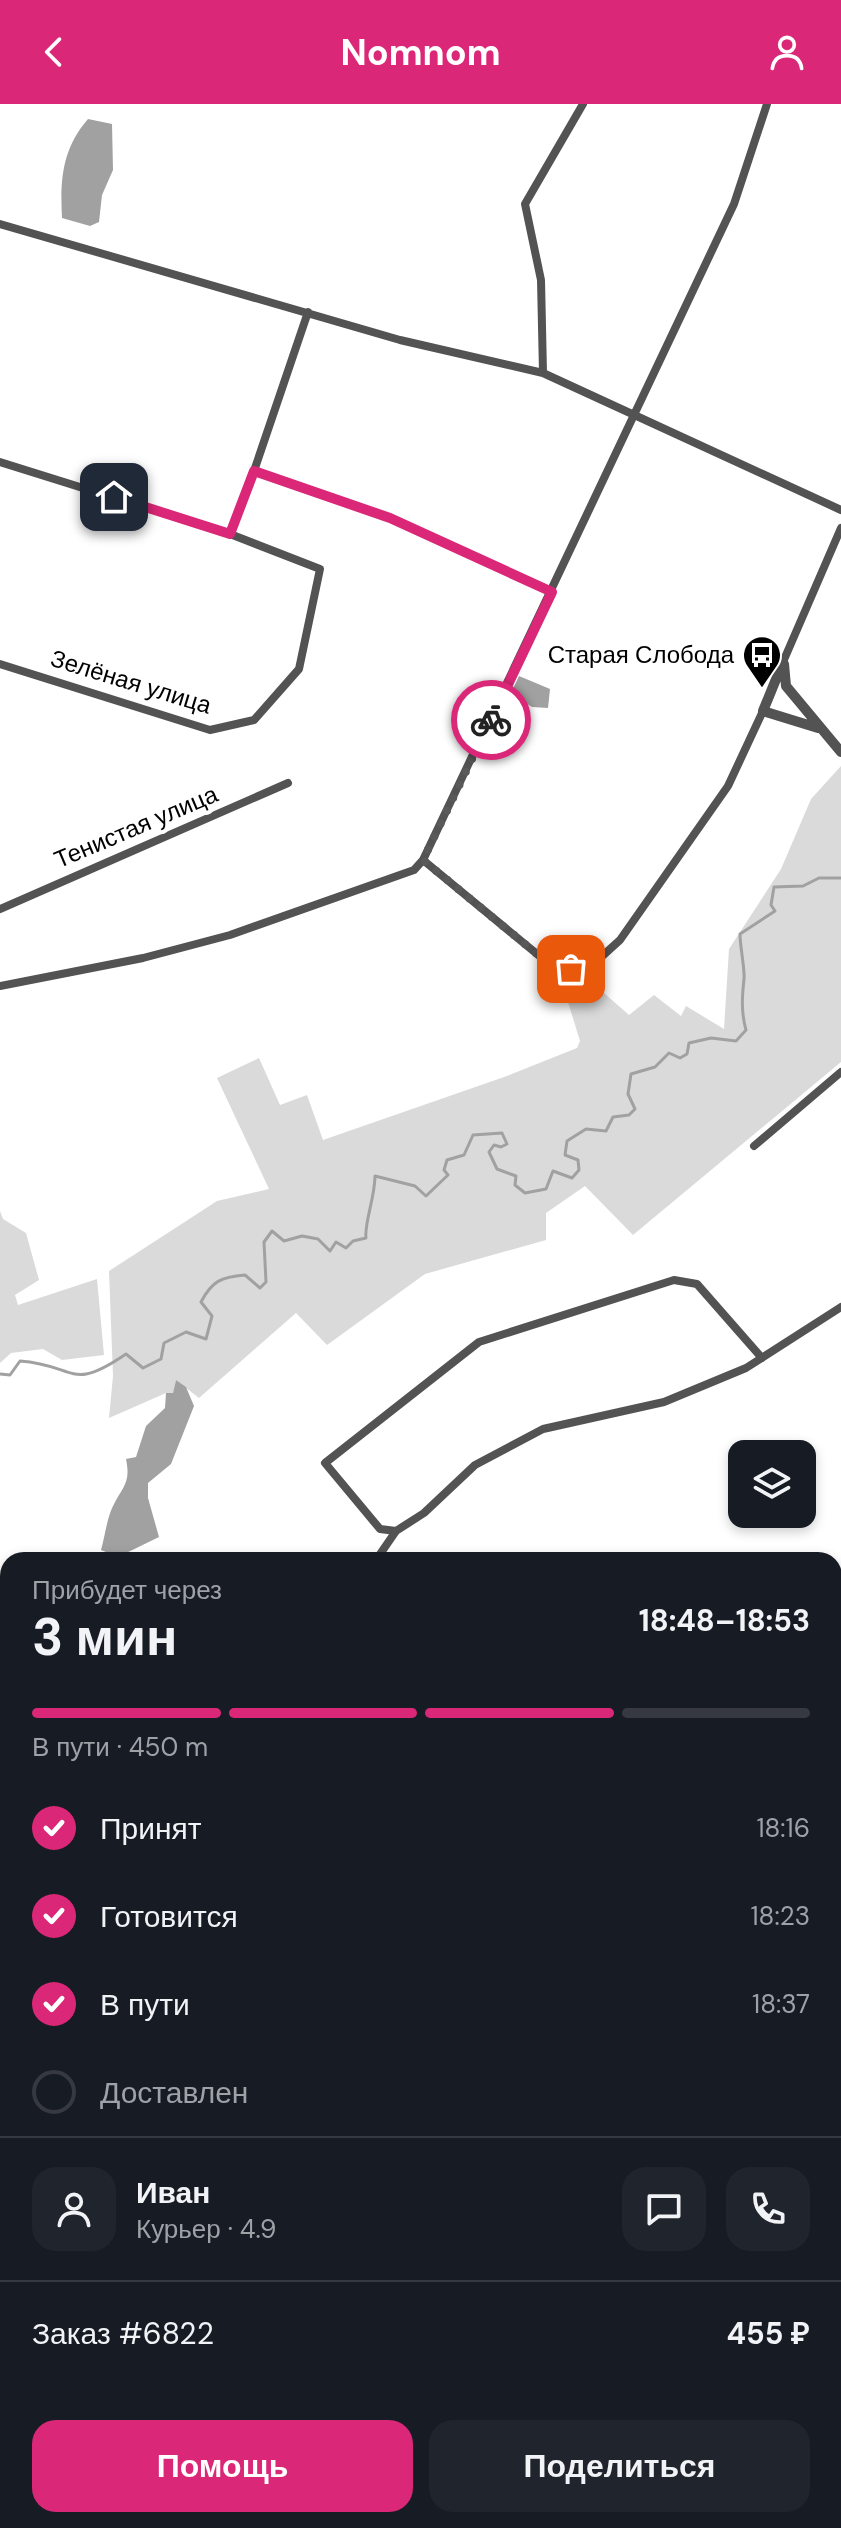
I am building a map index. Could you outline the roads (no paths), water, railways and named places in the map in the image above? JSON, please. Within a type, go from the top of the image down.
[{"type":"street","points":[[543,373],[541,280],[525,204],[583,104]]},
{"type":"street","points":[[0,986],[143,958],[230,935],[414,870],[423,860],[734,204],[767,104]]},
{"type":"street","points":[[0,224],[400,340],[543,373],[635,417],[823,498],[841,510]]},
{"type":"street","points":[[0,462],[230,534],[308,312]]},
{"type":"street","points":[[254,471],[390,518],[552,592]]},
{"type":"street","points":[[423,860],[554,968],[588,969],[620,940],[728,786],[841,528]]},
{"type":"street","name":"Зелёная улица","points":[[0,664],[210,730],[254,720],[299,669],[320,569],[230,534]]},
{"type":"street","points":[[783,662],[786,686],[841,752]]},
{"type":"street","points":[[773,687],[786,686]]},
{"type":"street","points":[[763,711],[818,728]]},
{"type":"street","name":"Тенистая улица","points":[[0,909],[288,783]]},
{"type":"street","points":[[754,1146],[841,1072]]},
{"type":"street","points":[[396,1531],[380,1529],[325,1463],[479,1342],[674,1280],[697,1284],[762,1358]]},
{"type":"street","points":[[382,1552],[396,1531],[424,1513],[475,1465],[543,1429],[664,1402],[762,1358],[841,1307]]},
{"type":"waterway","points":[[0,1374],[10,1375],[20,1361],[82,1374],[107,1366],[126,1354],[143,1368],[161,1359],[164,1343],[186,1332],[206,1339],[212,1316],[201,1302],[205,1295],[218,1281],[237,1276],[245,1275],[260,1288],[266,1282],[264,1242],[272,1231],[284,1241],[302,1236],[318,1239],[330,1251],[336,1242],[346,1248],[353,1241],[366,1238],[375,1176],[415,1186],[426,1196],[448,1175],[444,1170],[447,1160],[464,1155],[473,1135],[502,1133],[507,1144],[501,1147],[494,1145],[489,1152],[497,1169],[516,1176],[515,1185],[525,1193],[546,1189],[553,1171],[572,1178],[579,1170],[578,1160],[565,1155],[567,1141],[586,1129],[606,1131],[613,1117],[629,1115],[635,1109],[628,1094],[631,1074],[655,1067],[669,1053],[680,1058],[687,1054],[689,1043],[711,1038],[736,1041],[746,1030],[740,934],[775,911],[771,905],[774,887],[803,886],[819,878],[841,878]]},
{"type":"place","name":"Старая Слобода","points":[[762,689]]}]
